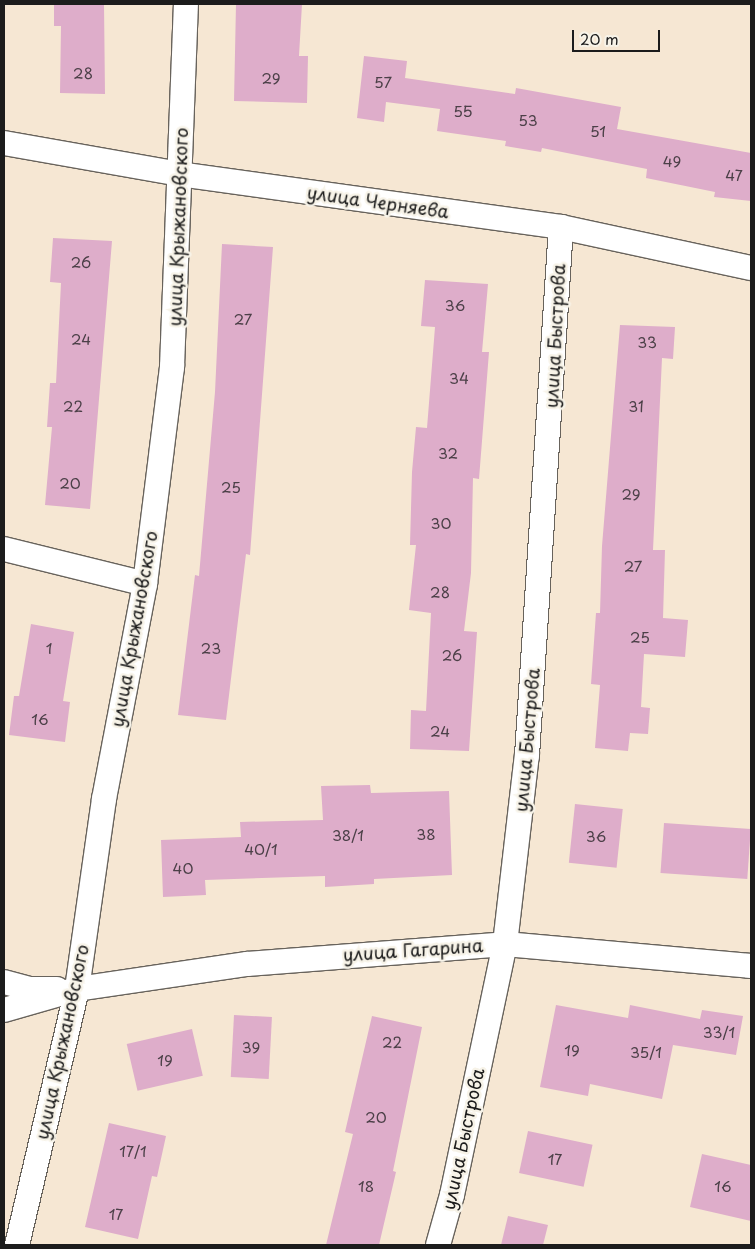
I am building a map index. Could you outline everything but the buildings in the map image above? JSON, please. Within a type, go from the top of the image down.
[{"type":"street","name":"улица Крыжановского","points":[[16,1245],[77,989],[104,799],[145,584],[172,367],[186,4]]},
{"type":"street","name":"улица Черняева","points":[[4,143],[179,174],[561,227],[751,268]]},
{"type":"street","name":"улица Быстрова","points":[[438,1245],[452,1195],[505,944],[527,754],[561,227]]},
{"type":"street","points":[[4,549],[145,584]]},
{"type":"street","name":"улица Гагарина","points":[[4,1010],[77,989],[247,964],[505,944],[751,966]]},
{"type":"street","name":"улица Гагарина","points":[[4,982],[31,989],[77,989]]}]
